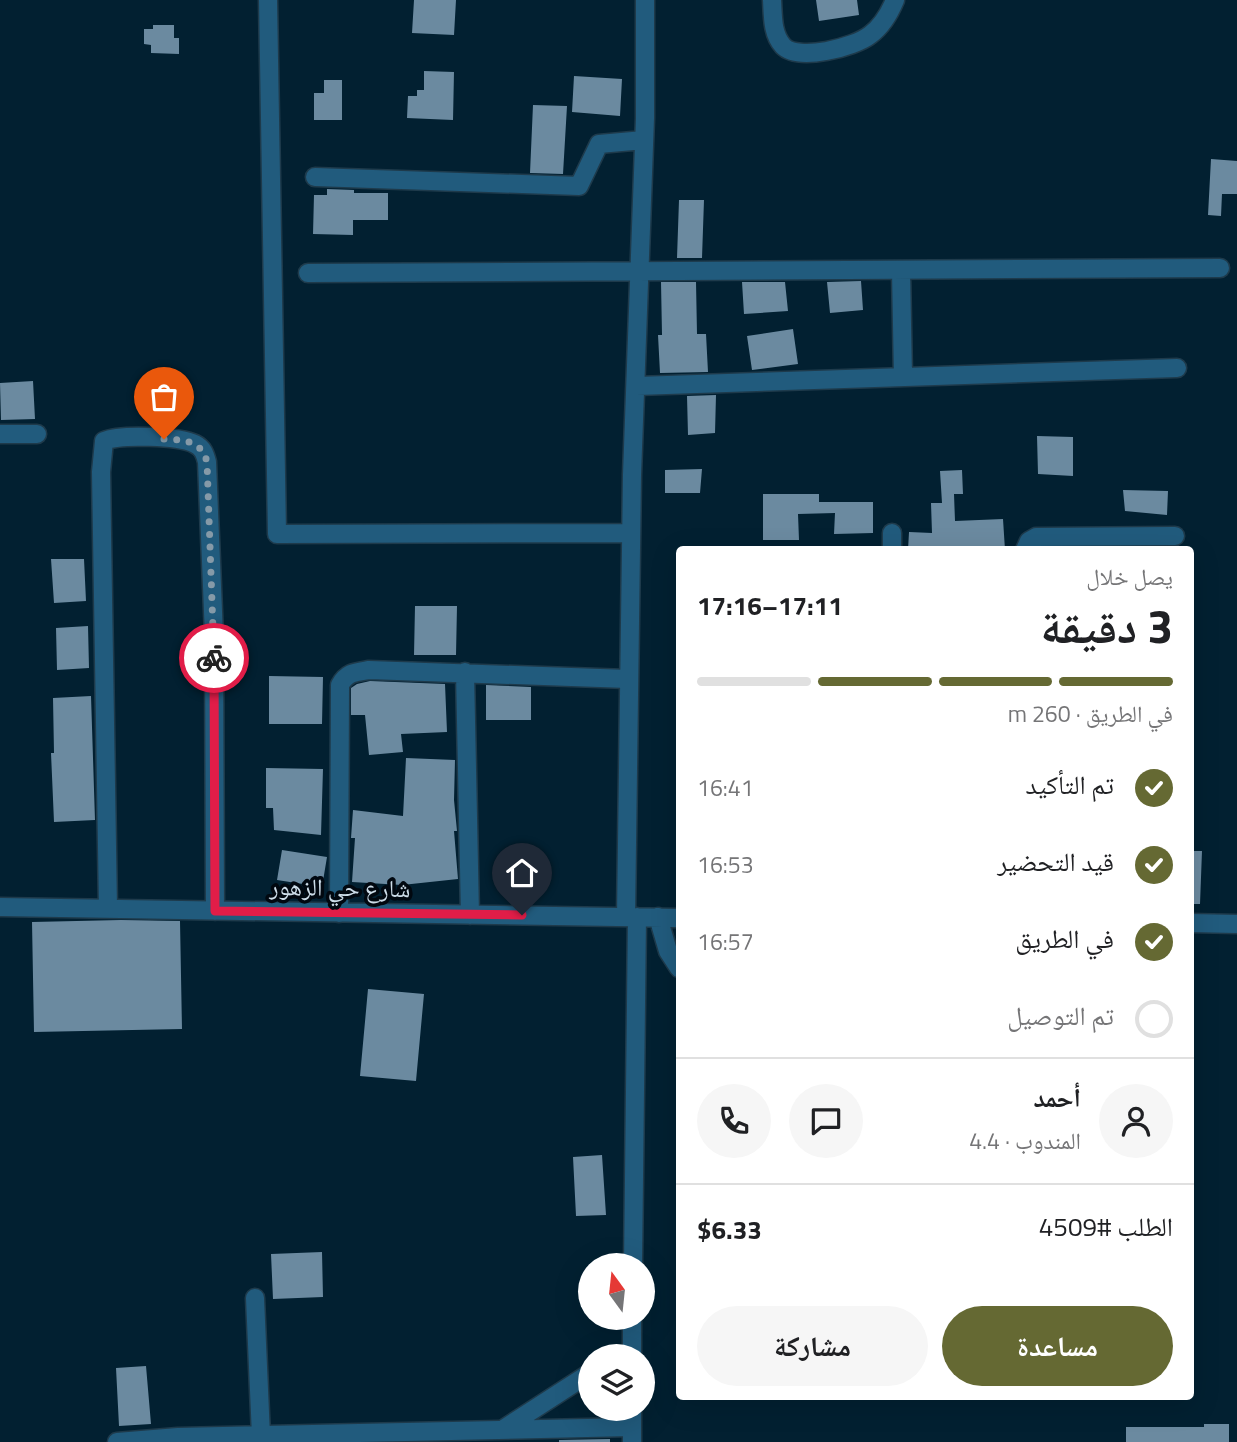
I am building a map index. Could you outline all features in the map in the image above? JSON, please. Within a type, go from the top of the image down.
[{"type":"street","points":[[268,0],[277,534],[631,533]]},
{"type":"street","points":[[633,1253],[628,679],[644,140],[645,0]]},
{"type":"street","points":[[772,0],[774,31],[781,45],[788,51],[805,53],[859,43],[873,33],[895,0]]},
{"type":"street","points":[[316,177],[579,186],[599,144],[644,140]]},
{"type":"street","points":[[308,273],[1220,268]]},
{"type":"street","points":[[901,271],[903,377]]},
{"type":"street","points":[[637,386],[1177,368]]},
{"type":"street","points":[[0,435],[37,434]]},
{"type":"street","points":[[108,909],[101,472],[104,441],[127,437],[181,440],[196,444],[204,452],[207,462],[214,636],[215,911]]},
{"type":"street","points":[[1026,546],[1028,541],[1036,537],[1175,536]]},
{"type":"street","points":[[339,913],[340,685],[344,677],[352,672],[369,670],[628,679]]},
{"type":"street","points":[[465,672],[470,915]]},
{"type":"street","name":"شارع حي الزهور","points":[[0,907],[676,918]]},
{"type":"street","points":[[657,917],[668,951],[676,963]]},
{"type":"street","points":[[1194,923],[1237,924]]},
{"type":"street","points":[[255,1298],[261,1436]]},
{"type":"street","points":[[503,1429],[578,1381]]},
{"type":"street","points":[[117,1442],[178,1437],[386,1438],[503,1429],[632,1426]]},
{"type":"building","points":[[414,0],[456,0],[454,35],[412,33]]},
{"type":"building","points":[[816,0],[857,0],[859,15],[819,21]]},
{"type":"building","points":[[153,25],[174,25],[174,38],[179,38],[179,54],[151,53],[151,45],[144,44],[144,29],[153,29]]},
{"type":"building","points":[[424,71],[454,72],[453,120],[407,118],[408,96],[417,96],[417,90],[424,90]]},
{"type":"building","points":[[574,76],[622,79],[620,116],[572,112]]},
{"type":"building","points":[[324,80],[342,80],[342,120],[314,120],[314,93],[324,93]]},
{"type":"building","points":[[533,105],[567,106],[563,174],[530,173]]},
{"type":"building","points":[[1211,159],[1237,161],[1237,194],[1222,194],[1221,216],[1208,215]]},
{"type":"building","points":[[327,189],[354,190],[354,193],[388,193],[388,220],[353,220],[353,235],[313,234],[314,195],[327,195]]},
{"type":"building","points":[[679,200],[704,200],[702,258],[677,258]]},
{"type":"building","points":[[861,281],[863,310],[830,313],[827,282]]},
{"type":"building","points":[[661,282],[696,282],[697,334],[706,334],[708,372],[660,373],[658,335],[662,335]]},
{"type":"building","points":[[742,282],[785,282],[788,311],[744,314]]},
{"type":"building","points":[[793,329],[798,364],[752,370],[747,336]]},
{"type":"building","points":[[33,381],[35,419],[1,420],[0,383]]},
{"type":"building","points":[[716,395],[715,433],[688,435],[687,396]]},
{"type":"building","points":[[1037,436],[1073,437],[1073,476],[1038,474]]},
{"type":"building","points":[[702,469],[700,493],[665,493],[665,470]]},
{"type":"building","points":[[962,470],[963,494],[954,494],[955,521],[1003,519],[1005,546],[908,546],[909,532],[932,533],[931,503],[942,503],[940,471]]},
{"type":"building","points":[[1123,490],[1168,491],[1167,515],[1125,511]]},
{"type":"building","points":[[763,494],[819,494],[819,502],[873,502],[873,533],[834,534],[835,513],[798,514],[799,540],[763,540]]},
{"type":"building","points":[[51,559],[84,559],[86,601],[54,603]]},
{"type":"building","points":[[415,606],[457,606],[456,655],[414,655]]},
{"type":"building","points":[[88,626],[89,668],[57,670],[56,628]]},
{"type":"building","points":[[269,676],[323,677],[322,724],[269,724]]},
{"type":"building","points":[[370,681],[445,684],[447,732],[401,734],[403,752],[369,755],[365,715],[351,715],[351,688]]},
{"type":"building","points":[[486,685],[531,687],[531,720],[486,720]]},
{"type":"building","points":[[91,696],[95,820],[54,822],[51,753],[54,753],[53,698]]},
{"type":"building","points":[[406,758],[455,760],[454,800],[457,831],[454,831],[458,879],[402,885],[352,882],[355,838],[351,838],[353,810],[403,816]]},
{"type":"building","points":[[266,768],[323,769],[321,835],[274,830],[273,808],[266,808]]},
{"type":"building","points":[[282,850],[327,857],[322,887],[277,880]]},
{"type":"building","points":[[1194,851],[1202,851],[1200,904],[1194,904]]},
{"type":"building","points":[[180,921],[182,1029],[34,1032],[32,922]]},
{"type":"building","points":[[368,989],[424,994],[416,1081],[360,1076]]},
{"type":"building","points":[[602,1155],[606,1215],[576,1216],[573,1157]]},
{"type":"building","points":[[322,1252],[323,1297],[273,1299],[271,1254]]},
{"type":"building","points":[[146,1366],[151,1424],[119,1426],[116,1368]]},
{"type":"building","points":[[1204,1424],[1229,1424],[1229,1442],[1126,1442],[1126,1427],[1204,1427]]},
{"type":"building","points":[[610,1439],[610,1442],[559,1442],[559,1440]]},
{"type":"way so far","points":[[164,439],[196,444],[204,452],[207,462],[214,658]]},
{"type":"route","points":[[214,658],[215,911],[522,915]]}]
